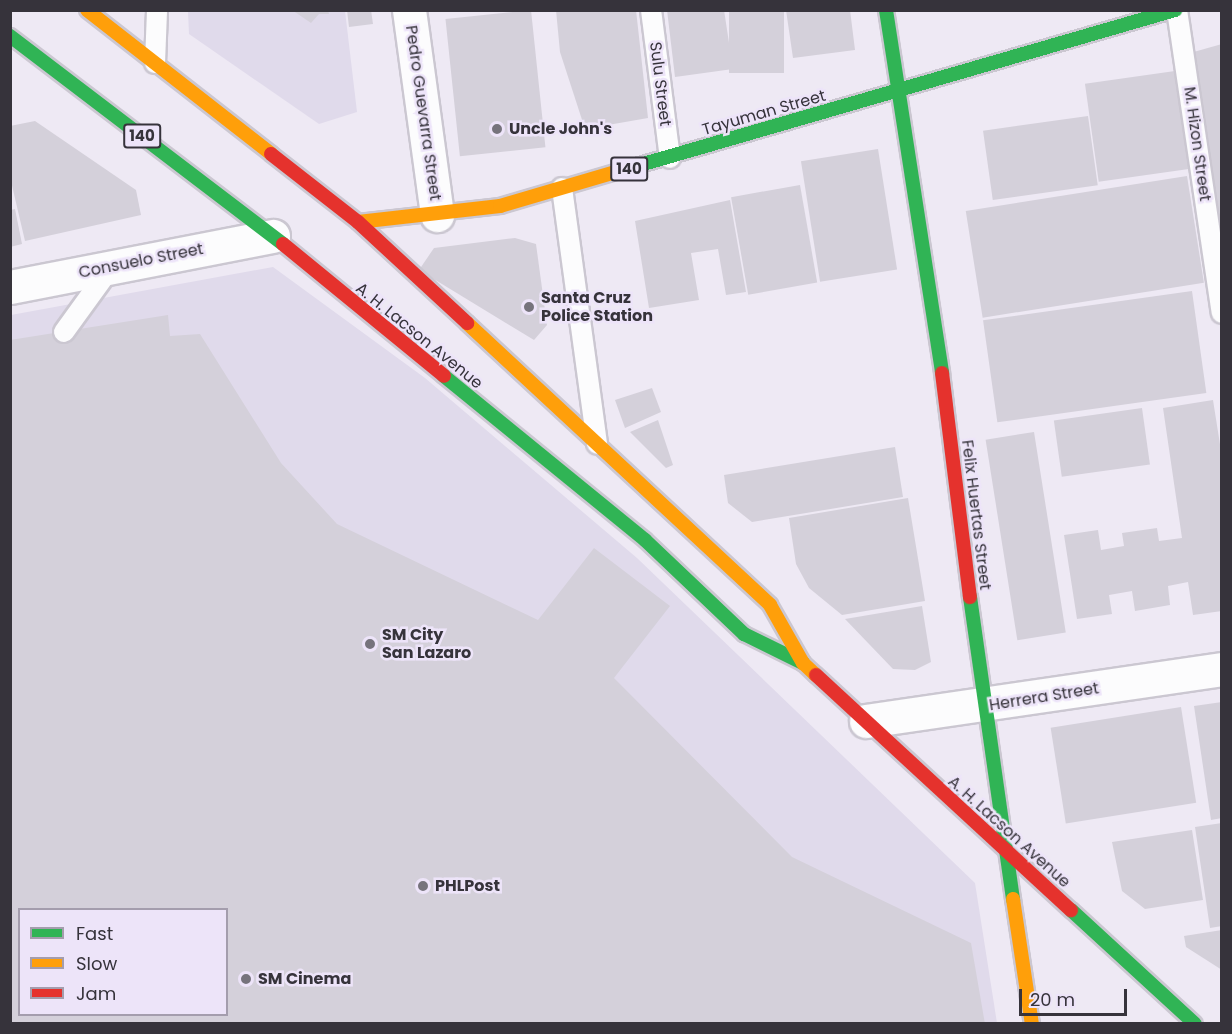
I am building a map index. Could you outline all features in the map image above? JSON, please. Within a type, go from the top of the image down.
[{"type":"main road","name":"A. H. Lacson Avenue","points":[[87,10],[358,222],[770,605],[803,663]]},
{"type":"main road","name":"Felix Huertas Street","points":[[886,10],[896,93],[931,288],[984,706],[1032,1023]]},
{"type":"main road","name":"Tayuman Street","points":[[358,222],[437,215],[500,206],[1176,10]]},
{"type":"main road","name":"A. H. Lacson Avenue","points":[[10,36],[273,236],[645,540],[744,634],[803,663],[1195,1023]]},
{"type":"street","name":"Pedro Guevarra Street","points":[[409,10],[437,215]]},
{"type":"street","name":"Consuelo Street","points":[[10,287],[273,236]]},
{"type":"street","name":"Herrera Street","points":[[866,721],[984,706],[1221,669]]},
{"type":"lane","points":[[155,63],[157,10]]},
{"type":"lane","name":"Sulu Street","points":[[651,10],[670,158]]},
{"type":"lane","name":"M. Hizon Street","points":[[1176,10],[1221,312]]},
{"type":"lane","points":[[562,188],[597,444]]},
{"type":"lane","points":[[64,332],[111,267]]},
{"type":"shaded area","points":[[188,11],[345,11],[357,112],[319,124],[189,34]]},
{"type":"shaded area","name":"SM City San Lazaro","points":[[273,267],[425,378],[637,558],[975,883],[997,1023],[11,1024],[11,315]]},
{"type":"building","points":[[292,10],[328,10],[329,14],[319,14],[311,23]]},
{"type":"building","points":[[347,10],[371,10],[373,24],[349,27]]},
{"type":"building","points":[[531,10],[545,147],[460,156],[445,19]]},
{"type":"building","points":[[556,10],[636,10],[648,118],[585,129],[560,52]]},
{"type":"building","points":[[667,10],[724,10],[733,69],[675,77]]},
{"type":"building","points":[[729,10],[784,10],[784,73],[729,73]]},
{"type":"building","points":[[786,10],[850,10],[855,50],[793,58]]},
{"type":"building","points":[[1222,44],[1222,263],[1190,53]]},
{"type":"building","points":[[1182,70],[1196,168],[1099,182],[1085,84]]},
{"type":"building","points":[[1088,116],[1098,185],[993,200],[983,131]]},
{"type":"building","points":[[35,121],[136,190],[141,215],[25,241],[10,177],[10,126]]},
{"type":"building","points":[[878,149],[897,269],[820,282],[801,161]]},
{"type":"building","points":[[1187,176],[1204,283],[983,318],[966,211]]},
{"type":"building","points":[[800,185],[817,282],[748,295],[731,197]]},
{"type":"building","points":[[730,200],[746,292],[726,295],[718,249],[691,253],[699,300],[649,308],[635,221]]},
{"type":"building","points":[[15,209],[22,244],[10,247],[10,210]]},
{"type":"building","points":[[515,238],[536,244],[547,325],[534,340],[419,270],[434,248]]},
{"type":"building","points":[[1192,291],[1206,393],[997,422],[983,320]]},
{"type":"building","name":"SM City San Lazaro","points":[[168,315],[170,336],[200,334],[281,463],[337,524],[538,620],[594,548],[670,606],[614,678],[792,857],[971,943],[985,1024],[10,1024],[10,340]]},
{"type":"building","points":[[652,388],[661,412],[625,428],[615,400]]},
{"type":"building","points":[[1213,400],[1222,457],[1222,611],[1193,615],[1188,582],[1168,586],[1170,605],[1135,611],[1132,591],[1109,595],[1112,614],[1077,619],[1064,535],[1098,530],[1101,550],[1124,546],[1122,533],[1157,528],[1159,541],[1182,538],[1163,408]]},
{"type":"building","points":[[1142,408],[1150,464],[1062,477],[1054,420]]},
{"type":"building","points":[[658,420],[673,465],[666,468],[630,432]]},
{"type":"building","points":[[1034,432],[1066,633],[1017,640],[986,440]]},
{"type":"building","points":[[895,447],[903,497],[752,522],[728,503],[724,475]]},
{"type":"building","points":[[908,498],[925,601],[842,615],[809,588],[796,564],[789,518]]},
{"type":"building","points":[[922,606],[931,662],[915,670],[893,669],[845,619]]},
{"type":"building","points":[[1222,702],[1222,818],[1211,820],[1194,706]]},
{"type":"building","points":[[1181,707],[1196,803],[1066,823],[1051,728]]},
{"type":"building","points":[[1222,823],[1222,926],[1210,928],[1195,827]]},
{"type":"building","points":[[1192,830],[1203,900],[1145,909],[1122,891],[1112,842]]},
{"type":"building","points":[[1222,930],[1222,970],[1186,947],[1184,936]]},
{"type":"traffic: fast","points":[[886,10],[942,373]]},
{"type":"traffic: fast","points":[[626,169],[1175,10]]},
{"type":"traffic: fast","points":[[10,36],[283,244]]},
{"type":"traffic: fast","points":[[444,376],[645,540],[744,634],[803,663]]},
{"type":"traffic: fast","points":[[970,597],[1013,899]]},
{"type":"traffic: fast","points":[[1071,910],[1195,1024]]},
{"type":"traffic: slow","points":[[87,10],[271,154]]},
{"type":"traffic: slow","points":[[358,222],[500,206],[626,169]]},
{"type":"traffic: slow","points":[[467,323],[770,605],[803,663],[816,675]]},
{"type":"traffic: slow","points":[[1013,899],[1032,1024]]},
{"type":"traffic: jam","points":[[271,154],[358,222],[467,323]]},
{"type":"traffic: jam","points":[[283,244],[444,376]]},
{"type":"traffic: jam","points":[[942,373],[970,597]]},
{"type":"traffic: jam","points":[[816,675],[1071,910]]},
{"type":"place","name":"Uncle John's","points":[[497,129]]},
{"type":"place","name":"Santa Cruz Police Station","points":[[529,307]]},
{"type":"place","name":"SM City San Lazaro","points":[[370,644]]},
{"type":"place","name":"PHLPost","points":[[423,886]]},
{"type":"place","name":"SM Cinema","points":[[246,979]]}]
